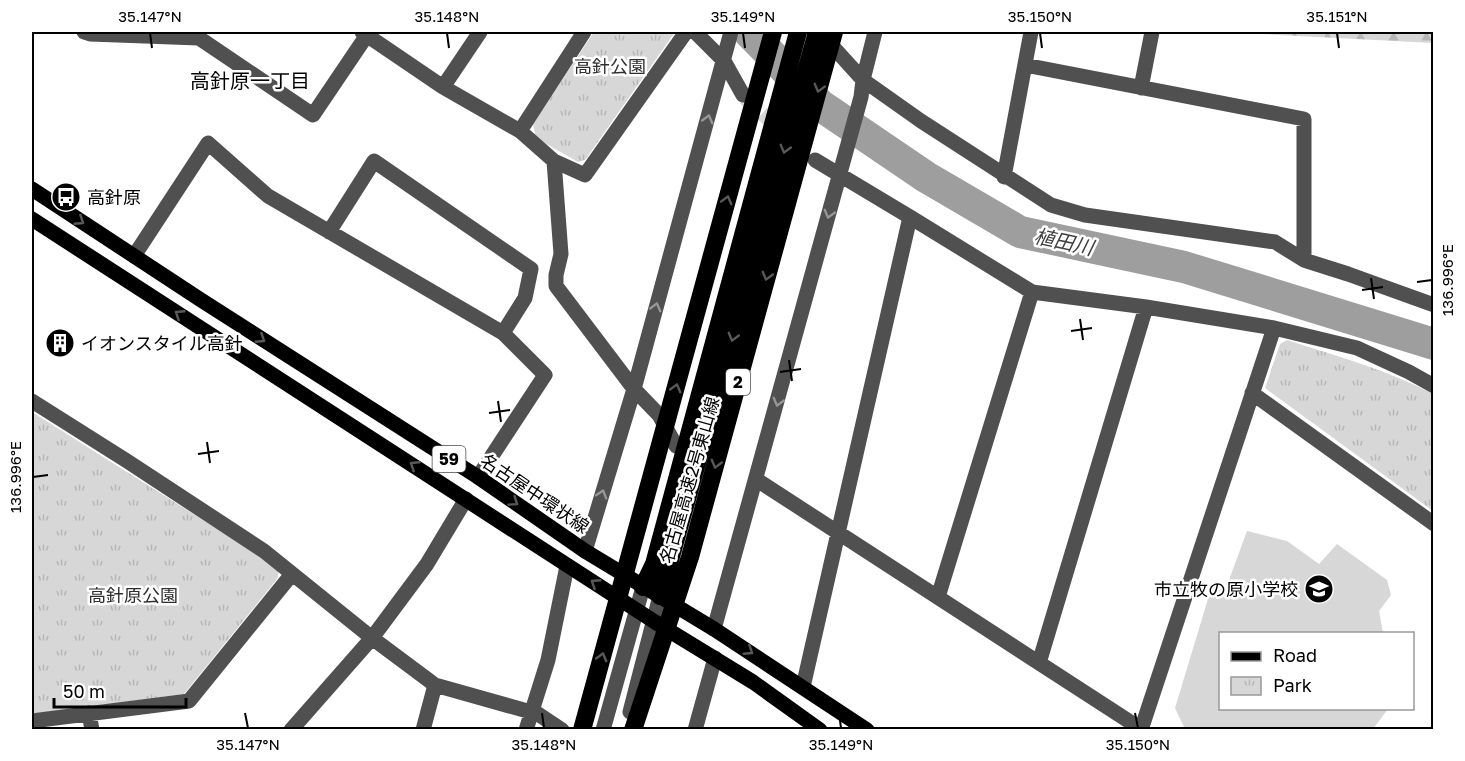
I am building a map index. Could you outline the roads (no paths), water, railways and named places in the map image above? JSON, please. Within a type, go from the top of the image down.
[{"type":"highway","name":"名古屋高速2号東山線","points":[[583,724],[773,32]]},
{"type":"highway","points":[[660,596],[671,531],[798,32]]},
{"type":"highway","points":[[643,587],[671,531],[818,32]]},
{"type":"highway","name":"名古屋高速2号東山線","points":[[633,729],[690,557],[834,32]]},
{"type":"main road","name":"名古屋中環状線","points":[[32,189],[478,477],[585,550],[714,629],[867,729]]},
{"type":"main road","name":"59","points":[[32,219],[567,566],[753,682],[813,728]]},
{"type":"street","points":[[84,32],[199,38],[313,115],[364,33],[443,87],[520,131],[554,161],[585,175],[686,32]]},
{"type":"street","points":[[443,87],[480,32]]},
{"type":"street","points":[[520,131],[584,32]]},
{"type":"street","points":[[695,32],[724,61],[742,95]]},
{"type":"street","points":[[818,32],[863,80],[1004,177],[1051,205],[1085,215],[1275,242],[1304,260],[1434,305]]},
{"type":"street","points":[[714,629],[861,97],[875,32]]},
{"type":"street","points":[[1004,177],[1031,32]]},
{"type":"street","points":[[1141,88],[1152,32]]},
{"type":"street","points":[[585,550],[634,389],[729,38]]},
{"type":"street","points":[[1025,66],[1304,119],[1304,260]]},
{"type":"street","points":[[134,256],[208,143],[268,196],[503,333],[545,375],[478,477]]},
{"type":"street","points":[[814,160],[1032,292],[1146,307],[1274,328],[1357,348],[1434,386]]},
{"type":"street","points":[[329,232],[374,161],[531,269],[525,298],[503,333]]},
{"type":"street","points":[[554,161],[561,254],[556,286],[634,389],[659,415],[676,446]]},
{"type":"street","points":[[803,687],[910,217]]},
{"type":"street","points":[[938,597],[1032,292]]},
{"type":"street","points":[[1039,663],[1146,307]]},
{"type":"street","points":[[757,480],[1141,729],[1274,328]]},
{"type":"street","points":[[1252,393],[1434,524]]},
{"type":"street","points":[[32,401],[264,551],[372,638],[435,685],[531,711],[562,729]]},
{"type":"street","points":[[291,729],[372,638],[428,564],[466,499]]},
{"type":"street","points":[[526,729],[548,660],[567,566]]},
{"type":"street","points":[[32,721],[189,701],[292,574]]},
{"type":"street","points":[[603,729],[643,587]]},
{"type":"street","points":[[626,729],[660,596]]},
{"type":"street","points":[[695,729],[715,658]]},
{"type":"street","points":[[423,729],[435,685]]},
{"type":"street","points":[[89,713],[92,729]]},
{"type":"waterway","name":"植田川","points":[[749,32],[820,105],[926,177],[1020,232],[1184,267],[1434,344]]},
{"type":"tunnel","points":[[745,98],[781,130]]},
{"type":"place","name":"高針原","points":[[66,197]]},
{"type":"place","name":"イオンスタイル高針","points":[[60,343]]},
{"type":"place","name":"市立牧の原小学校","points":[[1319,589]]},
{"type":"district","name":"高針原一丁目","points":[[250,80]]},
{"type":"park label","name":"高針公園","points":[[610,66]]},
{"type":"park label","name":"高針原公園","points":[[133,595]]}]
